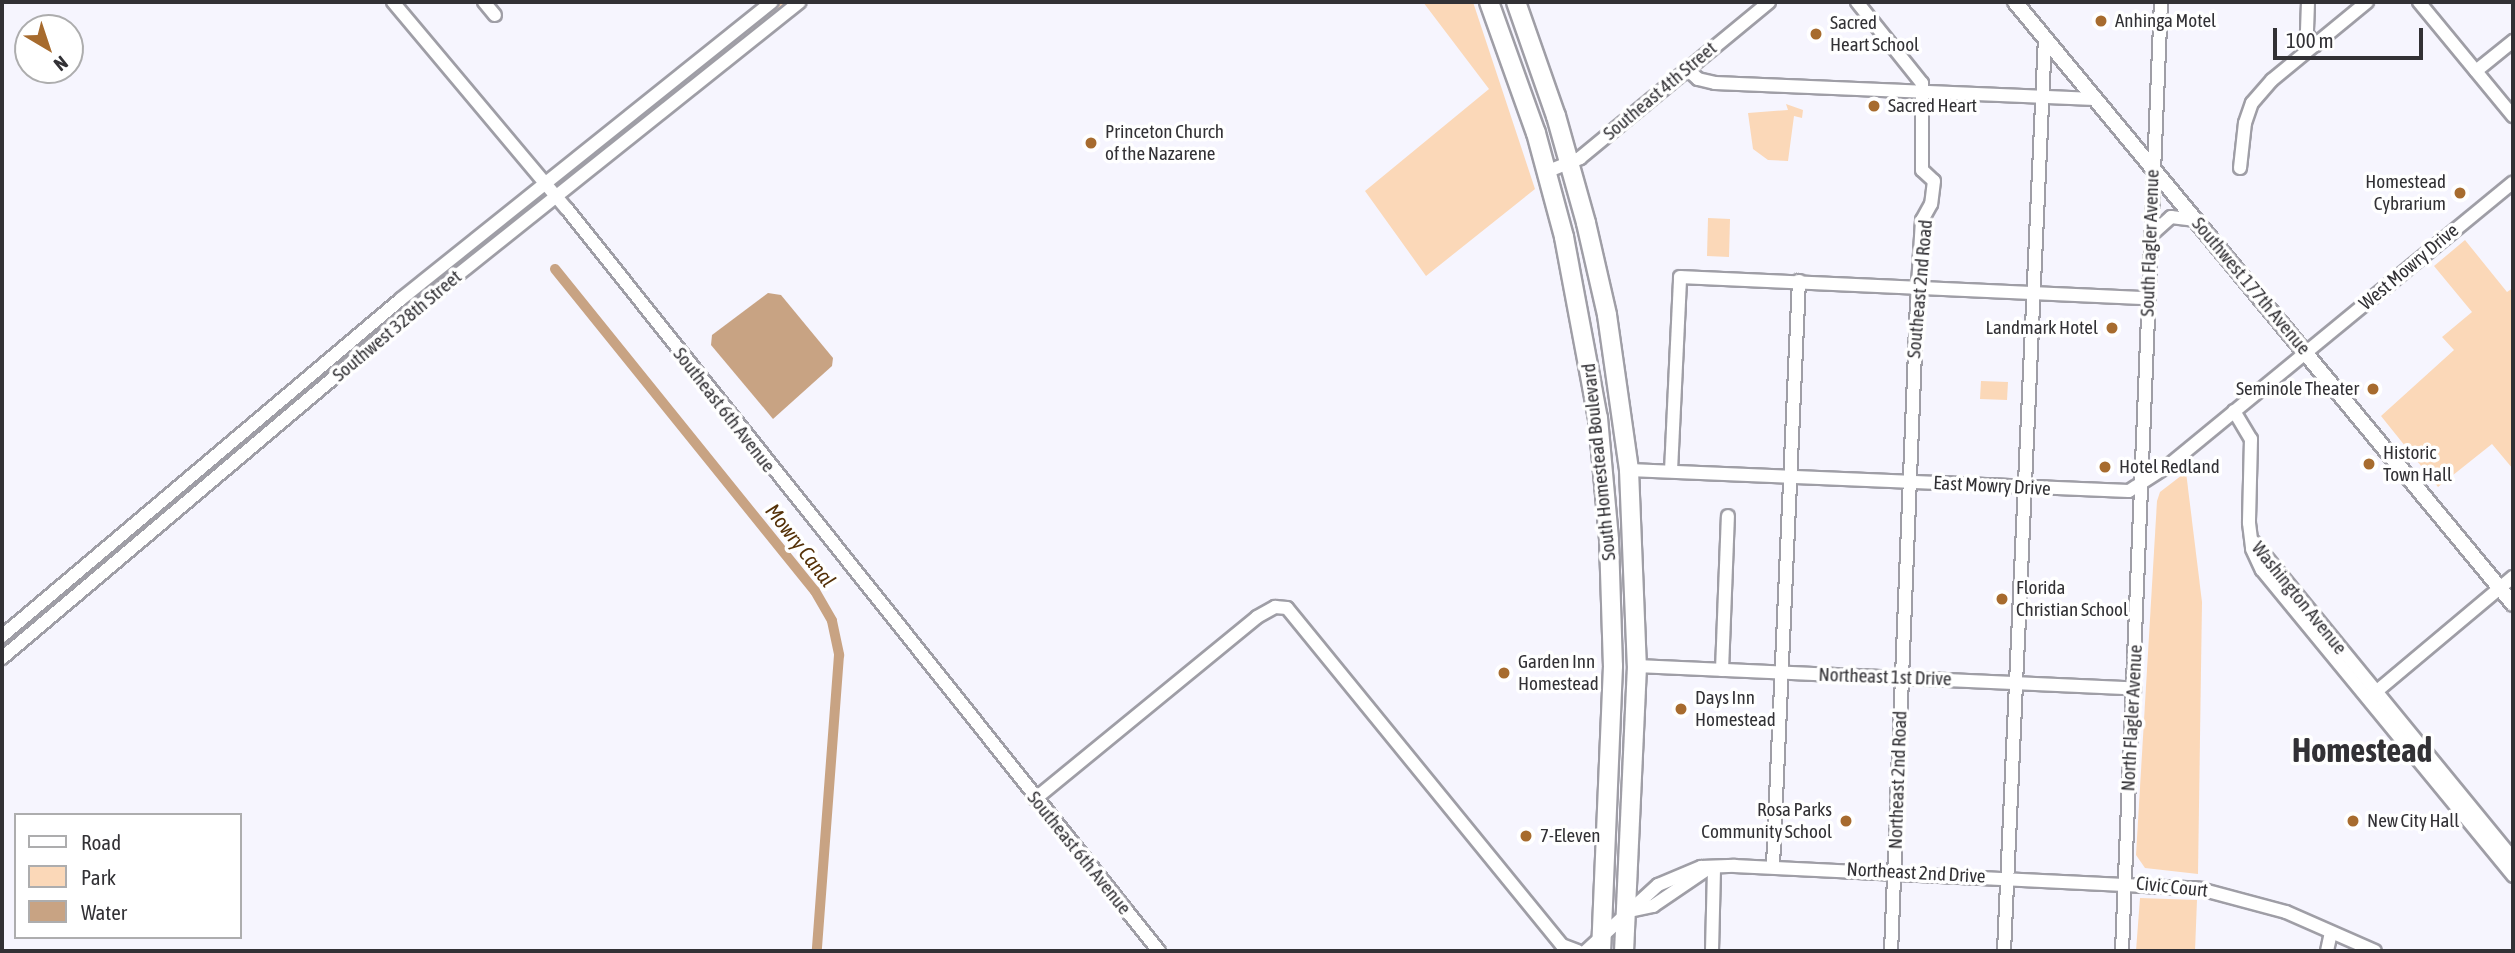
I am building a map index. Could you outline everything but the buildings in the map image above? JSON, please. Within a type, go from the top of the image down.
[{"type":"highway","name":"South Homestead Boulevard","points":[[1489,2],[1546,172],[1589,359],[1605,482],[1613,666],[1602,943]]},
{"type":"highway","name":"South Homestead Boulevard","points":[[1516,2],[1571,164],[1607,315],[1629,470],[1637,666],[1624,951]]},
{"type":"highway","points":[[1589,359],[1603,379],[1614,455],[1629,470]]},
{"type":"highway","points":[[1605,482],[1616,494],[1622,577],[1636,597]]},
{"type":"main road","name":"Southwest 177th Avenue","points":[[2015,2],[2513,604]]},
{"type":"street","name":"Southeast 6th Avenue","points":[[393,2],[556,196],[1159,951]]},
{"type":"street","points":[[484,2],[495,15]]},
{"type":"street","name":"Southwest 328th Street","points":[[2,636],[545,184],[772,2]]},
{"type":"street","name":"Southwest 328th Street","points":[[2,658],[556,196],[799,2]]},
{"type":"street","name":"Southeast 4th Street","points":[[1546,172],[1571,164],[1769,2]]},
{"type":"street","name":"Southeast 2nd Road","points":[[1857,2],[1918,75],[1924,93],[1922,170],[1934,181],[1931,204],[1923,220],[1909,482]]},
{"type":"street","name":"South Flagler Avenue","points":[[2143,485],[2147,298],[2161,2]]},
{"type":"street","points":[[2308,2],[2307,34],[2315,45]]},
{"type":"street","points":[[2240,168],[2252,103],[2367,2]]},
{"type":"street","points":[[2419,2],[2513,116]]},
{"type":"street","points":[[2004,951],[2045,38]]},
{"type":"street","points":[[2476,71],[2513,41]]},
{"type":"street","points":[[1687,69],[1698,79],[1715,83],[2095,99]]},
{"type":"street","name":"West Mowry Drive","points":[[2306,352],[2513,182]]},
{"type":"street","points":[[2151,235],[2171,217],[2196,220]]},
{"type":"street","points":[[1671,471],[1680,277],[2147,298]]},
{"type":"street","points":[[1773,866],[1799,281]]},
{"type":"street","name":"East Mowry Drive","points":[[1629,470],[2124,492],[2143,485],[2306,352]]},
{"type":"street","name":"Washington Avenue","points":[[2234,411],[2251,439],[2250,536],[2513,876]]},
{"type":"street","name":"Northeast 2nd Road","points":[[1891,951],[1909,482]]},
{"type":"street","name":"North Flagler Avenue","points":[[2122,951],[2143,485]]},
{"type":"street","points":[[1722,670],[1728,516]]},
{"type":"street","points":[[2371,695],[2513,578]]},
{"type":"street","points":[[1035,799],[1257,617],[1275,607],[1296,615],[1562,948],[1578,951]]},
{"type":"street","name":"Northeast 1st Drive","points":[[1637,666],[2134,689]]},
{"type":"street","name":"Washington Avenue","points":[[2371,695],[2513,859]]},
{"type":"street","name":"Northeast 2nd Drive","points":[[1710,869],[1773,866],[2126,883]]},
{"type":"street","points":[[1586,951],[1602,943],[1625,912],[1653,906],[1710,869],[1714,886],[1712,951]]},
{"type":"street","name":"Civic Court","points":[[2126,883],[2218,892],[2286,912],[2375,951]]},
{"type":"street","points":[[2326,951],[2331,932]]},
{"type":"green space","points":[[781,2],[787,2],[699,75],[705,63]]},
{"type":"green space","points":[[1423,2],[1473,2],[1535,189],[1426,276],[1365,191],[1489,89]]},
{"type":"green space","points":[[1786,104],[1803,110],[1802,118],[1794,116],[1788,161],[1768,160],[1753,149],[1748,113],[1788,110]]},
{"type":"green space","points":[[1708,218],[1730,219],[1729,257],[1707,256]]},
{"type":"green space","points":[[2465,240],[2507,292],[2513,288],[2513,469],[2492,444],[2438,487],[2381,416],[2454,350],[2442,337],[2472,312],[2434,266]]},
{"type":"green space","points":[[395,312],[390,323],[2,651],[2,644]]},
{"type":"green space","points":[[1981,381],[2008,382],[2007,400],[1980,399]]},
{"type":"green space","points":[[2186,472],[2202,602],[2198,874],[2145,868],[2136,855],[2157,501],[2160,492]]},
{"type":"green space","points":[[2140,898],[2197,900],[2195,951],[2136,951]]},
{"type":"water","points":[[768,293],[781,295],[833,358],[832,366],[773,419],[711,345],[712,335]]},
{"type":"waterway","name":"Mowry Canal","points":[[555,269],[815,591],[832,621],[839,655],[817,951]]},
{"type":"place","name":"Anhinga Motel","points":[[2101,21]]},
{"type":"place","name":"Sacred Heart School","points":[[1816,34]]},
{"type":"place","name":"Sacred Heart","points":[[1874,106]]},
{"type":"place","name":"Princeton Church of the Nazarene","points":[[1091,143]]},
{"type":"place","name":"Homestead Cybrarium","points":[[2460,193]]},
{"type":"place","name":"Landmark Hotel","points":[[2112,328]]},
{"type":"place","name":"Seminole Theater","points":[[2373,389]]},
{"type":"place","name":"Historic Town Hall","points":[[2369,464]]},
{"type":"place","name":"Hotel Redland","points":[[2105,467]]},
{"type":"place","name":"Florida Christian School","points":[[2002,599]]},
{"type":"place","name":"Garden Inn Homestead","points":[[1504,673]]},
{"type":"place","name":"Days Inn Homestead","points":[[1681,709]]},
{"type":"place","name":"Rosa Parks Community School","points":[[1846,821]]},
{"type":"place","name":"New City Hall","points":[[2353,821]]},
{"type":"place","name":"7-Eleven","points":[[1526,836]]},
{"type":"district","name":"Homestead","points":[[2362,751]]}]
